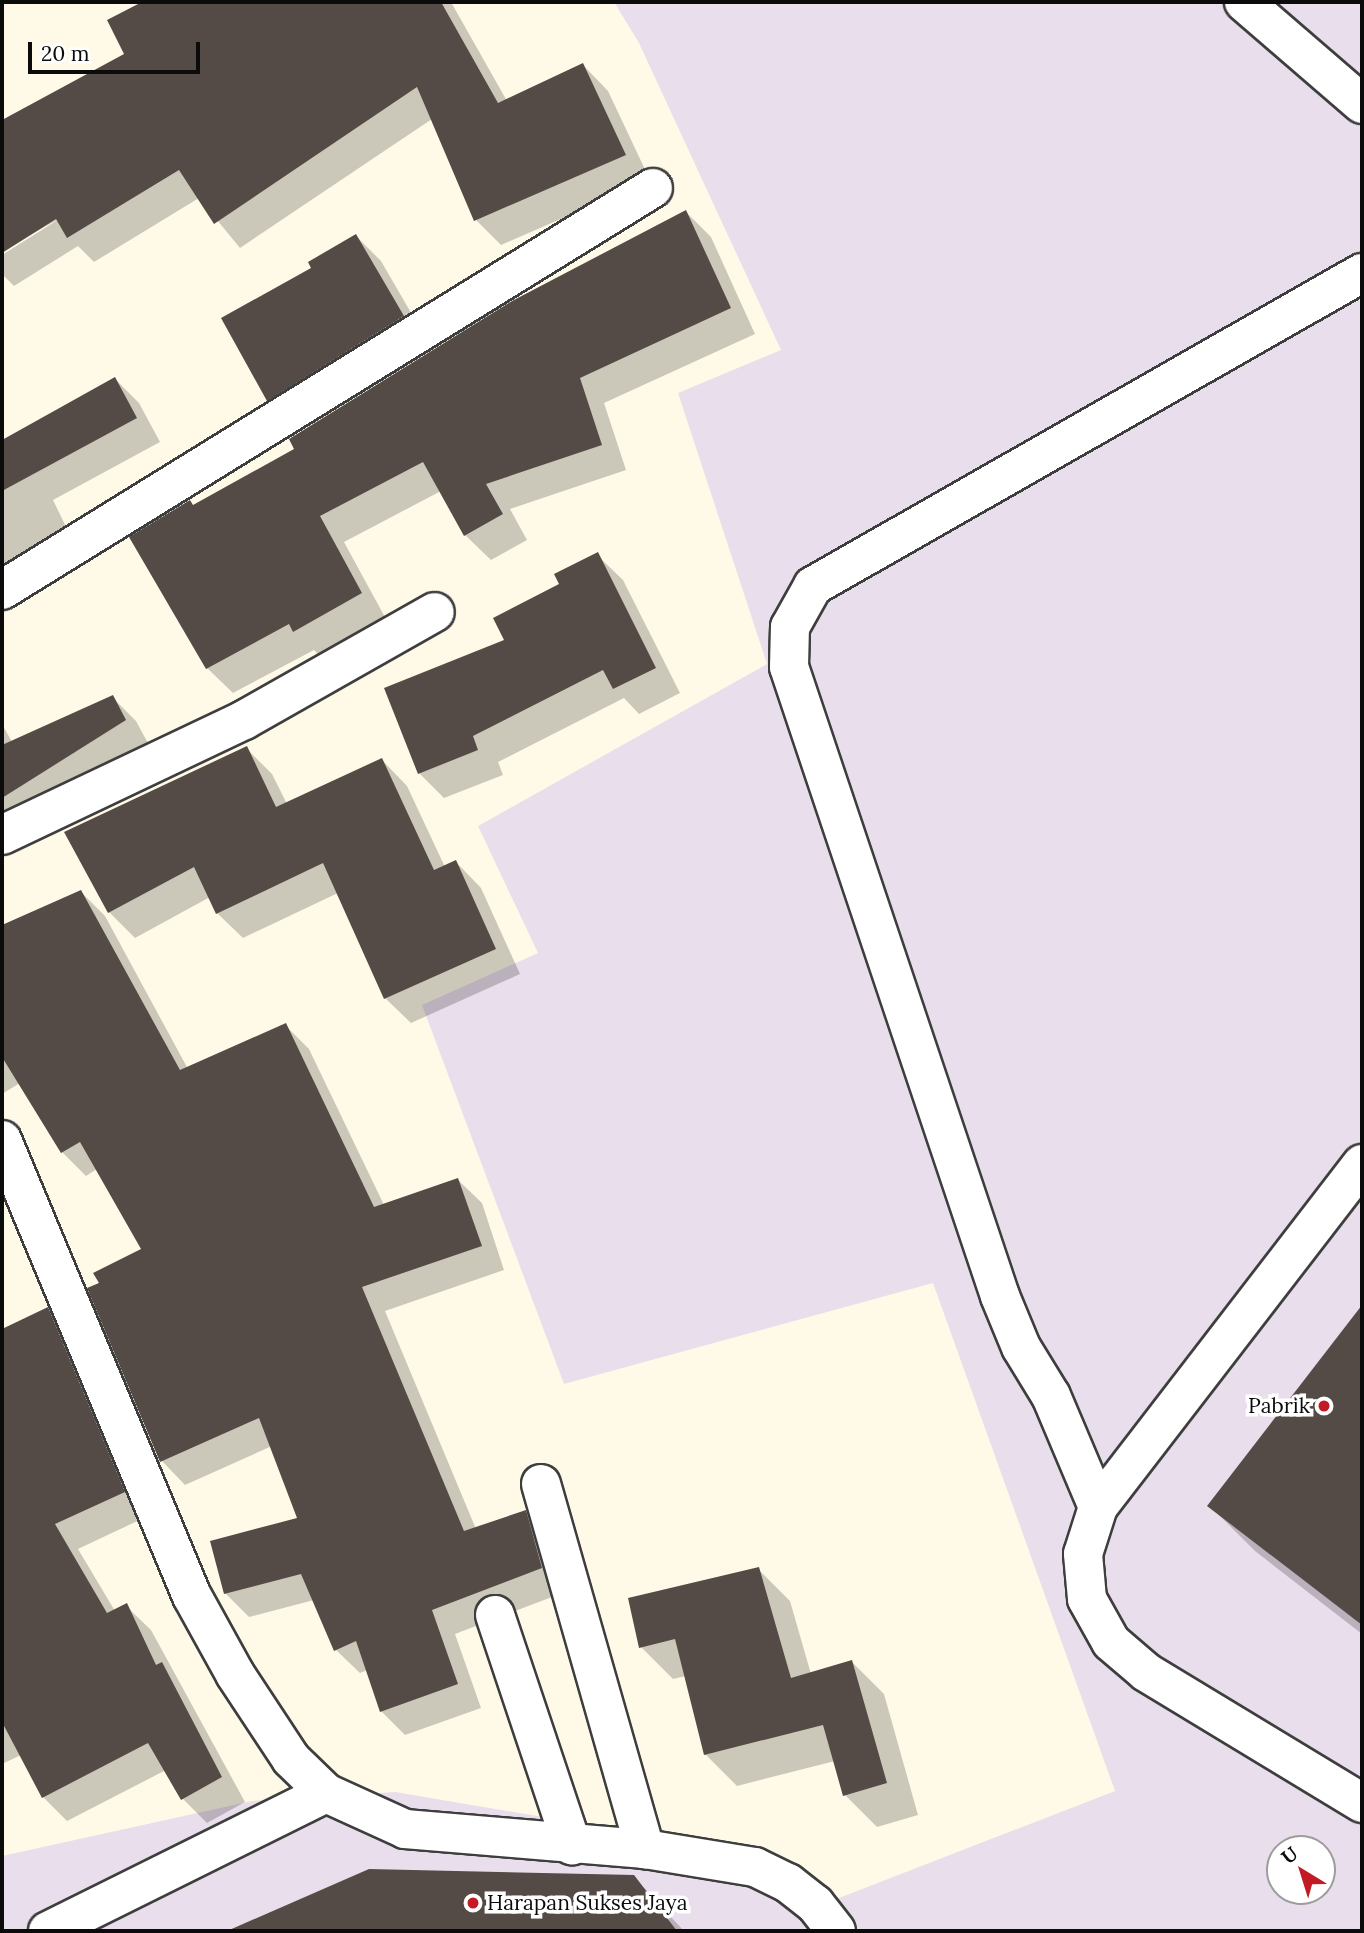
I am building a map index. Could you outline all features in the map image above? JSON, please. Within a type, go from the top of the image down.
[{"type":"street","points":[[1244,2],[1362,104]]},
{"type":"street","points":[[2,590],[653,188]]},
{"type":"street","points":[[1098,1507],[1051,1396],[1021,1347],[1000,1296],[789,667],[790,627],[813,586],[1362,273]]},
{"type":"street","points":[[2,835],[244,720],[435,612]]},
{"type":"street","points":[[2,1140],[192,1596],[235,1674],[291,1759],[326,1793],[405,1829],[645,1849],[755,1867],[788,1882],[815,1903],[836,1931]]},
{"type":"street","points":[[1362,1164],[1098,1507],[1083,1553],[1087,1599],[1111,1642],[1146,1672],[1362,1803]]},
{"type":"street","points":[[541,1484],[645,1849]]},
{"type":"street","points":[[495,1615],[572,1844]]},
{"type":"street","points":[[48,1931],[326,1793]]},
{"type":"shaded area","points":[[614,2],[1362,2],[1362,1931],[2,1931],[2,1856],[252,1801],[395,1792],[620,1830],[821,1905],[1115,1791],[933,1283],[564,1384],[422,1005],[538,953],[478,826],[767,664],[678,393],[781,350],[639,43]]},
{"type":"building","points":[[142,2],[441,2],[498,103],[583,63],[626,155],[474,221],[417,87],[214,224],[179,170],[67,238],[56,219],[2,253],[2,120],[124,54],[107,20]]},
{"type":"building","points":[[686,210],[731,308],[580,378],[602,445],[486,484],[503,514],[464,536],[423,462],[320,516],[362,593],[293,632],[289,624],[206,669],[129,537],[190,500],[193,505],[294,449],[289,439],[512,301]]},
{"type":"building","points":[[356,234],[404,316],[267,401],[221,318],[311,268],[308,262]]},
{"type":"building","points":[[115,377],[137,418],[2,491],[2,440]]},
{"type":"building","points":[[598,552],[656,668],[613,689],[603,670],[473,736],[478,750],[418,774],[384,688],[504,640],[493,618],[559,584],[554,574]]},
{"type":"building","points":[[113,695],[126,720],[2,798],[2,745]]},
{"type":"building","points":[[247,746],[276,807],[382,758],[434,870],[456,860],[496,949],[384,999],[323,863],[216,914],[194,867],[108,913],[64,832]]},
{"type":"building","points":[[81,890],[180,1070],[286,1023],[374,1207],[458,1178],[482,1246],[362,1287],[464,1531],[526,1510],[542,1568],[432,1610],[458,1684],[380,1712],[356,1641],[334,1651],[301,1574],[224,1594],[210,1541],[297,1518],[259,1418],[160,1462],[87,1288],[99,1283],[93,1273],[141,1249],[80,1142],[61,1153],[2,1057],[2,925]]},
{"type":"building","name":"Pabrik","points":[[1362,1305],[1362,1625],[1207,1506]]},
{"type":"building","points":[[48,1307],[125,1492],[55,1524],[107,1613],[127,1603],[156,1665],[162,1662],[222,1777],[181,1800],[148,1743],[42,1798],[2,1722],[2,1329]]},
{"type":"building","points":[[759,1567],[791,1678],[852,1660],[887,1783],[843,1796],[823,1725],[704,1755],[675,1639],[639,1648],[628,1598]]},
{"type":"building","name":"Harapan Sukses Jaya","points":[[369,1869],[634,1875],[677,1931],[227,1931]]},
{"type":"place","name":"Pabrik","points":[[1324,1406]]},
{"type":"place","name":"Harapan Sukses Jaya","points":[[473,1903]]}]
